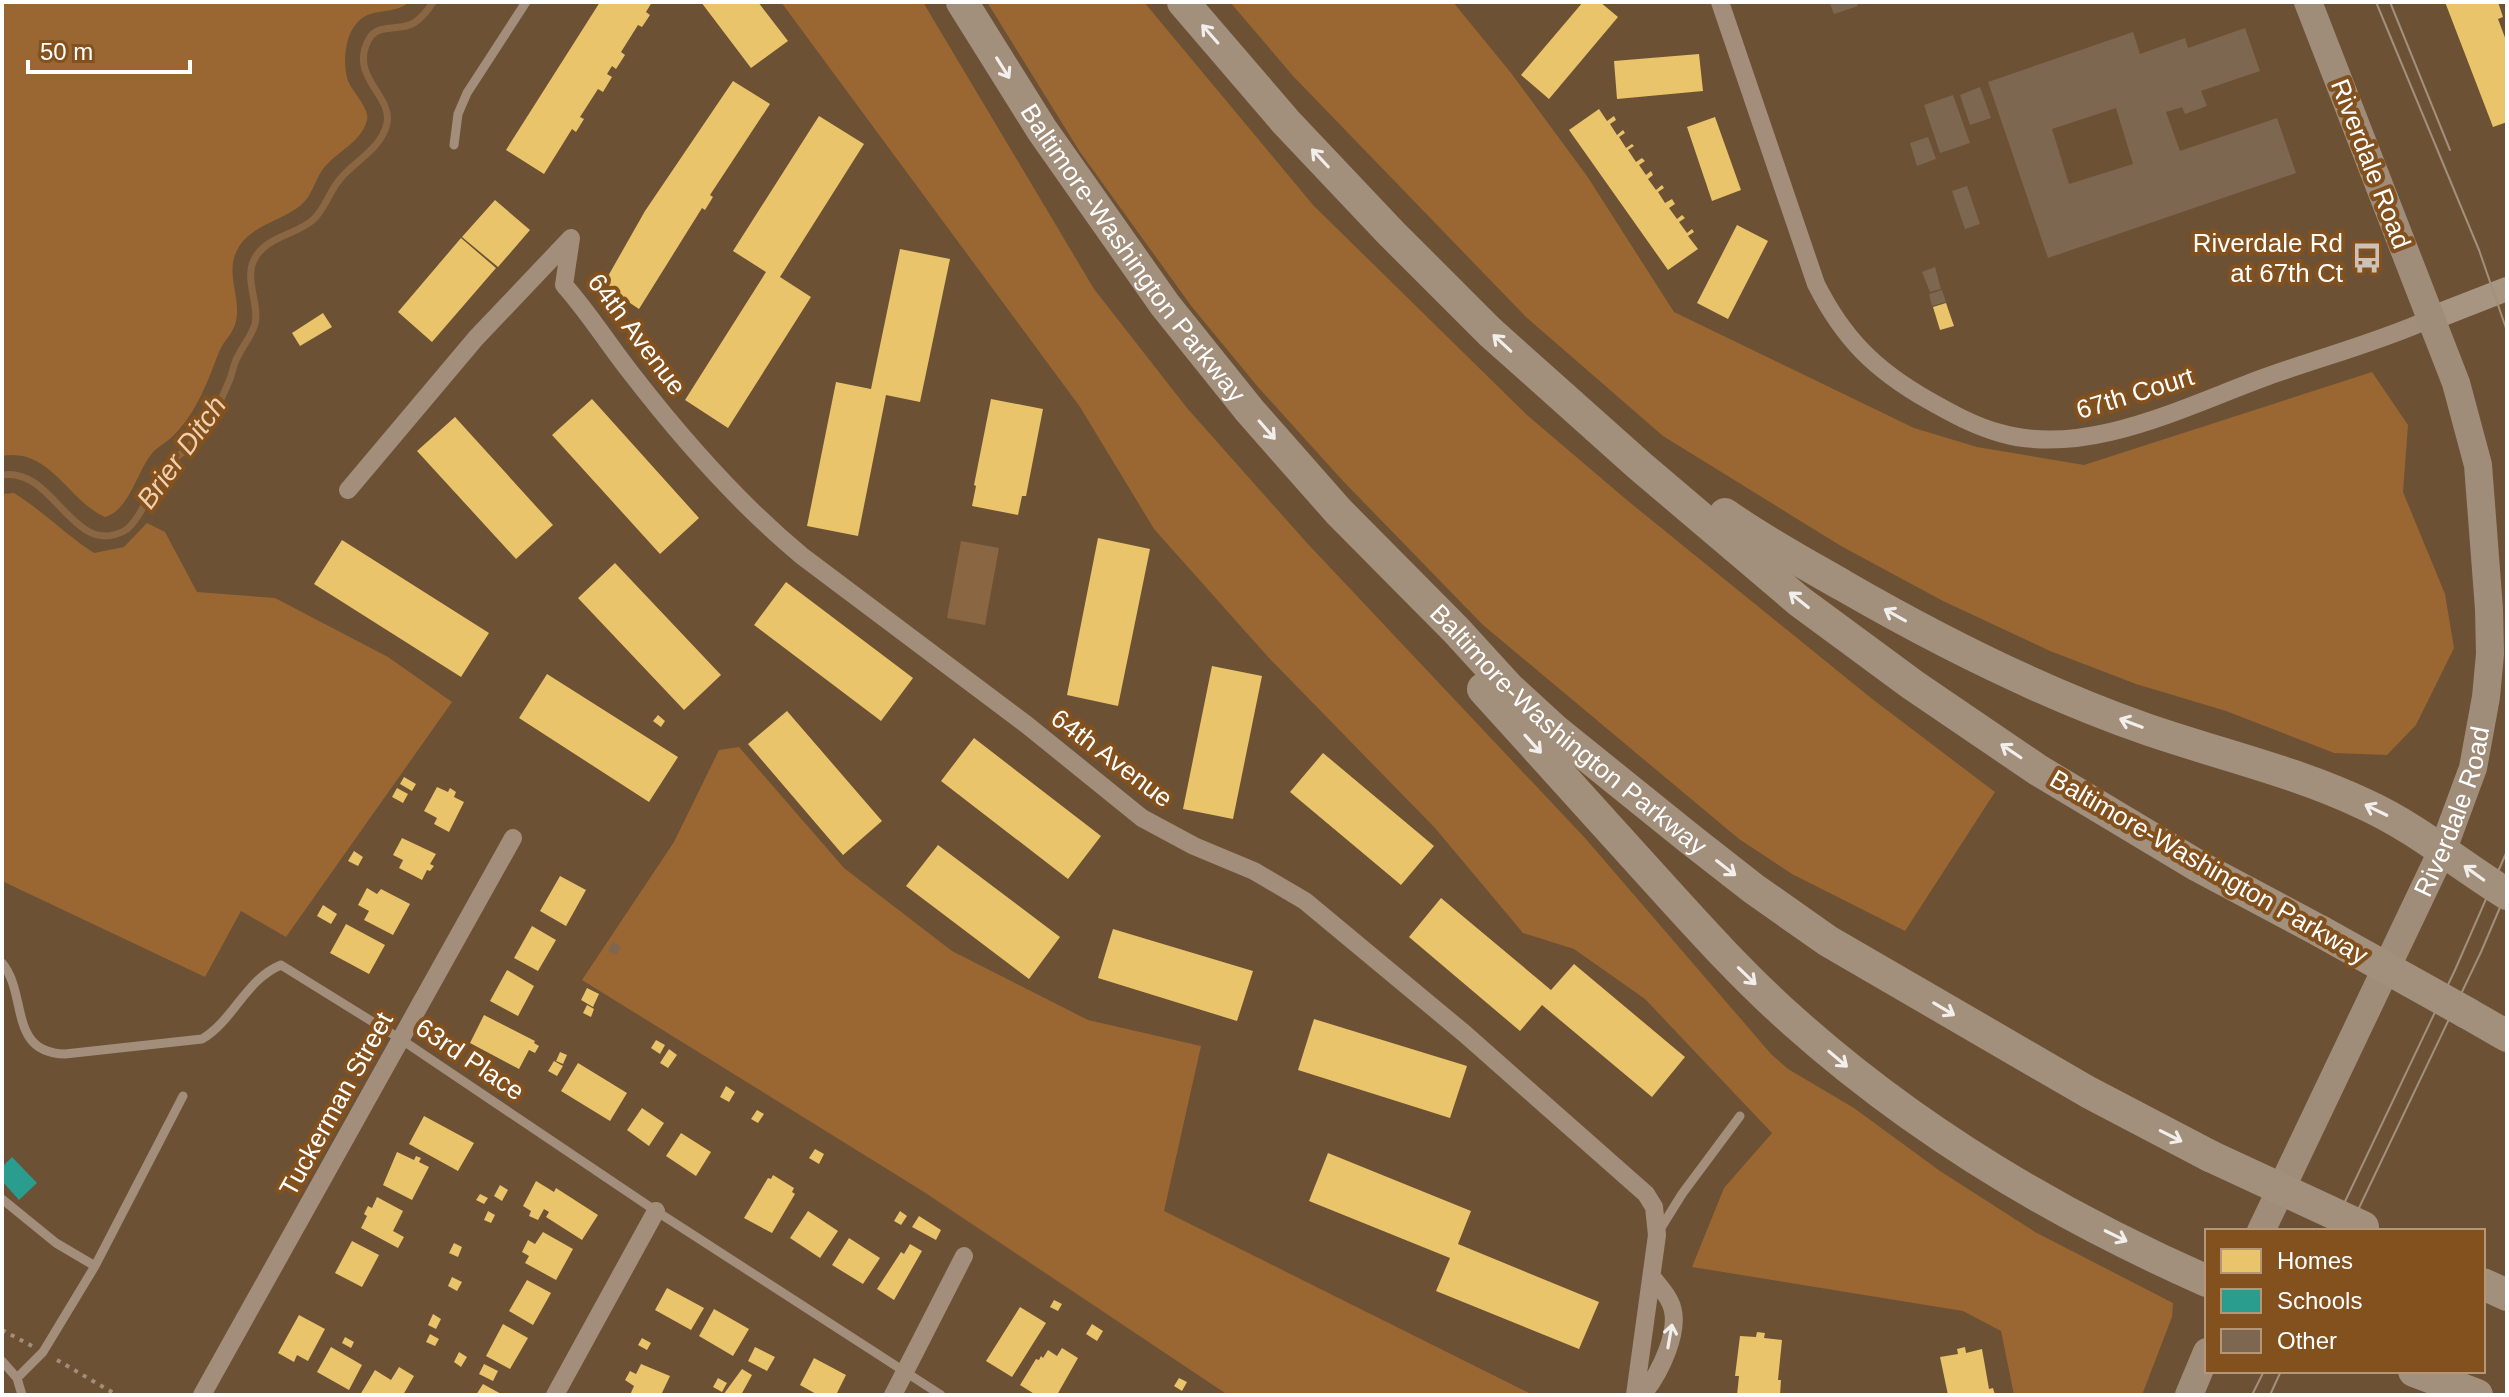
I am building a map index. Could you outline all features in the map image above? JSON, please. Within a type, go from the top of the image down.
[{"type":"highway","name":"Baltimore-Washington Parkway","points":[[962,2],[1042,130],[1165,305],[1250,411],[1339,512],[1518,696],[1567,739],[1754,889],[1828,941],[2102,1100],[2210,1156],[2367,1229]]},
{"type":"highway","name":"Baltimore-Washington Parkway","points":[[1183,2],[1286,122],[1490,332],[1559,396],[1799,601],[1913,685],[2103,810],[2198,866],[2507,1036]]},
{"type":"highway","points":[[1559,396],[1749,531],[1893,615],[2027,682],[2131,723],[2281,771],[2362,803],[2403,822],[2476,876],[2507,894]]},
{"type":"highway","points":[[1339,512],[1468,672],[1682,908],[1793,1021],[1862,1079],[2001,1176],[2060,1209],[2205,1280]]},
{"type":"highway","points":[[2485,1285],[2507,1295]]},
{"type":"highway","points":[[2419,1373],[2477,1395]]},
{"type":"main road","name":"Riverdale Road","points":[[2262,1229],[2443,849],[2473,768],[2486,697],[2489,639],[2478,465],[2456,383],[2308,2]]},
{"type":"main road","points":[[2189,1395],[2205,1357]]},
{"type":"street","name":"67th Court","points":[[1720,2],[1816,284],[1830,312],[1846,336],[1882,370],[1913,392],[1970,423],[2001,434],[2031,439],[2090,437],[2150,419],[2430,319]]},
{"type":"street","name":"64th Avenue","points":[[348,490],[476,338],[571,238],[564,285],[587,311],[630,372],[731,492],[768,528],[1027,725],[1142,818],[1194,846],[1254,871],[1309,904],[1465,1034],[1646,1194],[1654,1207],[1657,1235],[1635,1395]]},
{"type":"street","points":[[2430,319],[2507,289]]},
{"type":"street","name":"Tuckerman Street","points":[[208,1393],[513,838]]},
{"type":"street","points":[[555,1395],[656,1211]]},
{"type":"street","points":[[893,1395],[964,1256]]},
{"type":"street","points":[[1642,1395],[1653,1382],[1672,1338],[1672,1305],[1652,1277]]},
{"type":"lane","points":[[454,145],[458,114],[467,93],[526,2]]},
{"type":"lane","name":"63rd Place","points":[[2,963],[16,993],[22,1025],[30,1040],[51,1054],[202,1039],[217,1030],[249,988],[281,965],[402,1040],[656,1211],[941,1395]]},
{"type":"lane","points":[[17,1378],[43,1352],[95,1266],[183,1096]]},
{"type":"lane","points":[[1657,1235],[1682,1194],[1740,1116]]},
{"type":"lane","points":[[2,1199],[56,1243],[95,1266]]},
{"type":"lane","points":[[2,1361],[17,1378],[22,1395]]},
{"type":"path","points":[[2,1330],[117,1395]]},
{"type":"shaded area","points":[[2,2],[409,2],[402,7],[365,16],[349,35],[346,71],[349,83],[366,111],[364,128],[323,169],[301,205],[255,231],[240,245],[232,271],[236,321],[200,397],[181,427],[148,459],[121,506],[105,517],[33,459],[19,455],[2,456]]},
{"type":"shaded area","points":[[781,2],[923,2],[1094,289],[1187,408],[1307,543],[1585,838],[1771,1054],[1788,1069],[1854,1108],[1940,1171],[2035,1232],[2173,1303],[2172,1317],[2142,1395],[2014,1395],[2001,1331],[1963,1311],[1692,1267],[1724,1188],[1772,1133],[1645,999],[1574,949],[1523,933],[1435,828],[1269,658],[1154,529],[1080,407]]},
{"type":"shaded area","points":[[987,2],[1144,2],[1313,205],[1527,415],[1871,698],[1995,792],[1905,931],[1792,874],[1739,839],[1483,625],[1343,481],[1258,387],[1192,307],[1080,152]]},
{"type":"shaded area","points":[[1230,2],[1453,2],[1511,73],[1587,176],[1674,312],[1914,428],[1977,447],[2084,465],[2372,372],[2408,425],[2403,492],[2445,594],[2454,648],[2416,725],[2387,755],[2334,753],[2226,711],[2136,684],[2050,651],[1943,601],[1841,546],[1663,436],[1526,317],[1293,76]]},
{"type":"shaded area","points":[[14,493],[94,553],[124,547],[147,523],[165,532],[197,592],[275,598],[388,657],[452,702],[286,937],[241,911],[205,977],[2,881],[2,494]]},
{"type":"shaded area","points":[[961,541],[999,548],[985,625],[947,618]]},
{"type":"shaded area","points":[[739,747],[844,868],[952,951],[1088,1020],[1201,1046],[1164,1211],[1533,1395],[1228,1395],[924,1192],[582,980],[674,842],[719,750]]},
{"type":"building: Homes","points":[[600,2],[652,2],[646,12],[650,15],[642,27],[638,25],[621,52],[625,55],[616,69],[612,66],[607,74],[612,77],[603,92],[598,89],[580,117],[584,119],[576,132],[572,129],[544,174],[506,150]]},
{"type":"building: Homes","points":[[701,2],[758,2],[788,41],[751,68]]},
{"type":"building: Homes","points":[[1583,2],[1600,2],[1618,17],[1549,99],[1521,75]]},
{"type":"building: Homes","points":[[2445,2],[2498,2],[2503,17],[2498,19],[2507,43],[2507,122],[2493,127]]},
{"type":"building: Homes","points":[[1699,54],[1703,91],[1617,99],[1614,61]]},
{"type":"building: Homes","points":[[733,81],[770,104],[639,309],[603,285],[645,211]]},
{"type":"building: Homes","points":[[1599,109],[1607,121],[1614,116],[1616,120],[1610,124],[1617,135],[1623,130],[1625,133],[1619,137],[1626,148],[1632,144],[1634,146],[1628,150],[1636,162],[1642,158],[1645,161],[1639,165],[1646,175],[1651,171],[1653,175],[1648,179],[1656,190],[1662,185],[1664,188],[1658,192],[1665,203],[1672,199],[1675,204],[1669,208],[1677,219],[1682,215],[1685,218],[1679,222],[1687,233],[1692,229],[1694,232],[1688,236],[1698,249],[1668,270],[1569,130]]},
{"type":"building: Homes","points":[[819,116],[864,144],[780,277],[811,297],[728,428],[685,400],[766,272],[733,251]]},
{"type":"building: Homes","points":[[1715,117],[1741,190],[1712,201],[1687,127]]},
{"type":"building: Homes","points":[[495,200],[530,230],[498,267],[462,237]]},
{"type":"building: Homes","points":[[1737,225],[1768,241],[1728,319],[1697,303]]},
{"type":"building: Homes","points":[[461,238],[496,268],[432,342],[398,312]]},
{"type":"building: Homes","points":[[900,249],[950,259],[920,402],[886,395],[858,536],[807,526],[836,382],[871,389]]},
{"type":"building: Homes","points":[[1946,303],[1954,326],[1940,330],[1933,307]]},
{"type":"building: Homes","points":[[323,313],[332,327],[300,346],[292,333]]},
{"type":"building: Homes","points":[[592,399],[699,518],[660,554],[552,435]]},
{"type":"building: Homes","points":[[991,399],[1043,409],[1026,496],[1022,496],[1018,515],[972,506]]},
{"type":"building: Homes","points":[[455,417],[553,525],[516,559],[417,451]]},
{"type":"building: Homes","points":[[1098,538],[1150,549],[1118,706],[1067,695]]},
{"type":"building: Homes","points":[[342,540],[489,633],[461,677],[314,584]]},
{"type":"building: Homes","points":[[615,563],[721,675],[684,710],[578,598]]},
{"type":"building: Homes","points":[[786,582],[913,678],[881,721],[754,625]]},
{"type":"building: Homes","points":[[1212,666],[1262,676],[1233,819],[1183,809]]},
{"type":"building: Homes","points":[[547,674],[678,757],[649,802],[519,718]]},
{"type":"building: Homes","points":[[787,711],[882,821],[843,855],[748,744]]},
{"type":"building: Homes","points":[[658,715],[665,721],[661,727],[653,721]]},
{"type":"building: Homes","points":[[974,738],[1101,836],[1068,879],[941,781]]},
{"type":"building: Homes","points":[[1323,753],[1434,846],[1401,885],[1290,792]]},
{"type":"building: Homes","points":[[404,777],[416,784],[412,791],[400,784]]},
{"type":"building: Homes","points":[[437,787],[448,792],[450,788],[456,792],[454,797],[464,802],[449,832],[434,824],[437,818],[424,811]]},
{"type":"building: Homes","points":[[397,788],[408,794],[403,803],[392,797]]},
{"type":"building: Homes","points":[[402,838],[436,854],[430,864],[434,866],[427,870],[422,880],[399,868],[403,860],[393,855]]},
{"type":"building: Homes","points":[[938,845],[1060,937],[1029,979],[906,886]]},
{"type":"building: Homes","points":[[354,851],[363,857],[358,866],[348,861]]},
{"type":"building: Homes","points":[[560,876],[586,890],[566,926],[540,911]]},
{"type":"building: Homes","points":[[367,888],[377,894],[381,889],[410,904],[393,935],[364,920],[369,911],[358,905]]},
{"type":"building: Homes","points":[[1441,898],[1551,990],[1574,964],[1685,1057],[1652,1097],[1542,1005],[1520,1031],[1409,937]]},
{"type":"building: Homes","points":[[323,905],[337,914],[331,924],[317,916]]},
{"type":"building: Homes","points":[[346,924],[385,945],[369,974],[330,953]]},
{"type":"building: Homes","points":[[532,926],[556,940],[538,971],[514,958]]},
{"type":"building: Homes","points":[[1113,929],[1253,971],[1237,1021],[1098,978]]},
{"type":"building: Homes","points":[[507,970],[534,986],[518,1016],[490,1001]]},
{"type":"building: Homes","points":[[587,988],[599,994],[593,1007],[581,1000]]},
{"type":"building: Homes","points":[[587,1005],[594,1009],[591,1017],[583,1013]]},
{"type":"building: Homes","points":[[484,1015],[539,1046],[535,1053],[529,1050],[519,1069],[470,1043]]},
{"type":"building: Homes","points":[[1314,1019],[1467,1066],[1450,1118],[1298,1070]]},
{"type":"building: Homes","points":[[656,1040],[665,1045],[660,1054],[651,1048]]},
{"type":"building: Homes","points":[[669,1049],[677,1055],[668,1068],[660,1063]]},
{"type":"building: Homes","points":[[560,1052],[567,1055],[563,1064],[556,1061]]},
{"type":"building: Homes","points":[[554,1061],[563,1066],[557,1076],[548,1071]]},
{"type":"building: Homes","points":[[578,1063],[627,1093],[610,1121],[561,1091]]},
{"type":"building: Homes","points":[[726,1086],[735,1092],[729,1102],[720,1097]]},
{"type":"building: Homes","points":[[642,1108],[664,1123],[649,1146],[627,1130]]},
{"type":"building: Homes","points":[[757,1110],[764,1114],[758,1123],[751,1119]]},
{"type":"building: Homes","points":[[424,1116],[474,1143],[458,1171],[409,1144]]},
{"type":"building: Homes","points":[[681,1133],[711,1152],[696,1176],[666,1156]]},
{"type":"building: Homes","points":[[815,1149],[824,1154],[819,1164],[809,1158]]},
{"type":"building: Homes","points":[[397,1152],[414,1160],[416,1156],[421,1158],[419,1162],[429,1167],[412,1200],[383,1185]]},
{"type":"building: Homes","points":[[1328,1153],[1471,1211],[1458,1244],[1599,1302],[1579,1349],[1436,1291],[1450,1258],[1309,1201]]},
{"type":"building: Homes","points":[[773,1175],[794,1188],[792,1192],[795,1194],[772,1233],[744,1218],[768,1178],[771,1179]]},
{"type":"building: Homes","points":[[536,1181],[554,1192],[556,1188],[598,1215],[582,1240],[546,1217],[549,1212],[544,1209],[538,1220],[529,1216],[531,1211],[523,1206]]},
{"type":"building: Homes","points":[[500,1185],[508,1190],[502,1201],[494,1196]]},
{"type":"building: Homes","points":[[480,1194],[488,1198],[484,1204],[476,1200]]},
{"type":"building: Homes","points":[[377,1197],[403,1211],[393,1231],[404,1237],[398,1248],[361,1228],[368,1206],[372,1208]]},
{"type":"building: Homes","points":[[488,1211],[495,1215],[491,1223],[484,1220]]},
{"type":"building: Homes","points":[[808,1211],[838,1231],[820,1258],[790,1238]]},
{"type":"building: Homes","points":[[900,1211],[907,1216],[901,1225],[894,1221]]},
{"type":"building: Homes","points":[[919,1216],[941,1230],[936,1240],[912,1227]]},
{"type":"building: Homes","points":[[543,1232],[573,1249],[556,1280],[525,1263],[529,1256],[522,1252],[528,1240],[535,1244]]},
{"type":"building: Homes","points":[[849,1238],[880,1258],[863,1284],[832,1265]]},
{"type":"building: Homes","points":[[352,1241],[379,1255],[362,1287],[335,1273]]},
{"type":"building: Homes","points":[[454,1243],[462,1247],[458,1257],[449,1253]]},
{"type":"building: Homes","points":[[910,1244],[922,1251],[894,1300],[877,1289],[901,1252],[904,1254]]},
{"type":"building: Homes","points":[[452,1277],[462,1282],[457,1291],[448,1286]]},
{"type":"building: Homes","points":[[527,1280],[551,1293],[533,1325],[509,1311]]},
{"type":"building: Homes","points":[[667,1288],[704,1308],[691,1330],[655,1310]]},
{"type":"building: Homes","points":[[1054,1300],[1062,1304],[1058,1311],[1050,1307]]},
{"type":"building: Homes","points":[[1020,1307],[1046,1323],[1012,1377],[986,1361]]},
{"type":"building: Homes","points":[[714,1309],[749,1329],[733,1356],[699,1336]]},
{"type":"building: Homes","points":[[433,1314],[441,1319],[436,1329],[428,1325]]},
{"type":"building: Homes","points":[[299,1315],[325,1329],[308,1361],[297,1355],[294,1362],[278,1353]]},
{"type":"building: Homes","points":[[503,1324],[528,1338],[510,1369],[486,1356]]},
{"type":"building: Homes","points":[[1092,1324],[1103,1331],[1097,1341],[1086,1334]]},
{"type":"building: Homes","points":[[1757,1332],[1765,1333],[1764,1338],[1782,1340],[1778,1380],[1781,1380],[1780,1395],[1737,1395],[1739,1376],[1735,1376],[1740,1336],[1756,1337]]},
{"type":"building: Homes","points":[[430,1334],[439,1339],[435,1346],[426,1342]]},
{"type":"building: Homes","points":[[345,1337],[354,1342],[351,1348],[342,1343]]},
{"type":"building: Homes","points":[[642,1338],[651,1343],[647,1350],[638,1345]]},
{"type":"building: Homes","points":[[331,1347],[362,1365],[349,1390],[317,1372]]},
{"type":"building: Homes","points":[[755,1347],[775,1357],[767,1371],[748,1361]]},
{"type":"building: Homes","points":[[1965,1347],[1966,1353],[1982,1349],[1989,1389],[1993,1388],[1995,1395],[1948,1395],[1940,1357],[1958,1354],[1957,1349]]},
{"type":"building: Homes","points":[[1062,1348],[1078,1358],[1057,1395],[1036,1395],[1020,1385],[1036,1359],[1043,1358],[1048,1350],[1057,1356]]},
{"type":"building: Homes","points":[[459,1352],[467,1357],[461,1367],[454,1362]]},
{"type":"building: Homes","points":[[814,1358],[846,1375],[836,1395],[818,1395],[800,1385]]},
{"type":"building: Homes","points":[[484,1364],[498,1371],[493,1381],[479,1374]]},
{"type":"building: Homes","points":[[641,1364],[670,1376],[661,1395],[630,1395],[634,1386],[625,1380],[630,1371],[636,1374]]},
{"type":"building: Homes","points":[[399,1367],[414,1376],[403,1395],[360,1395],[375,1370],[391,1380]]},
{"type":"building: Homes","points":[[742,1369],[752,1375],[741,1395],[723,1395]]},
{"type":"building: Homes","points":[[718,1378],[727,1383],[722,1392],[713,1387]]},
{"type":"building: Homes","points":[[1179,1378],[1187,1382],[1182,1391],[1174,1386]]},
{"type":"building: Homes","points":[[483,1384],[503,1395],[476,1395]]},
{"type":"building: Schools","points":[[12,1157],[37,1183],[19,1200],[2,1181],[2,1167]]},
{"type":"building: Other","points":[[1857,2],[1858,6],[1834,14],[1830,4]]},
{"type":"building: Other","points":[[2245,28],[2260,71],[2201,91],[2207,106],[2185,114],[2182,107],[2166,112],[2180,151],[2277,118],[2296,173],[2048,258],[1988,82],[2133,32],[2140,54],[2185,38],[2188,48]],"holes":[[[2116,108],[2133,164],[2069,184],[2052,129]]]},
{"type":"building: Other","points":[[1980,87],[1991,118],[1970,125],[1960,95]]},
{"type":"building: Other","points":[[1953,95],[1970,143],[1940,153],[1924,105]]},
{"type":"building: Other","points":[[1928,137],[1936,159],[1917,166],[1910,143]]},
{"type":"building: Other","points":[[1967,186],[1980,224],[1965,229],[1952,191]]},
{"type":"building: Other","points":[[1935,267],[1941,289],[1930,292],[1922,272]]},
{"type":"building: Other","points":[[1942,290],[1946,302],[1932,306],[1929,294]]},
{"type":"building: Other","points":[[613,942],[621,947],[616,955],[608,951]]},
{"type":"waterway","name":"Brier Ditch","points":[[2,475],[20,476],[36,484],[76,523],[90,532],[106,536],[130,527],[167,466],[187,449],[222,397],[255,324],[251,282],[255,258],[274,240],[314,219],[334,187],[384,133],[387,113],[364,64],[369,39],[383,29],[412,24],[433,2]]},
{"type":"tram line","points":[[2376,2],[2479,250],[2507,331]]},
{"type":"tram line","points":[[2390,2],[2450,150]]},
{"type":"tram line","points":[[2332,1229],[2455,970],[2507,851]]},
{"type":"tram line","points":[[2349,1229],[2507,891]]},
{"type":"tram line","points":[[2252,1395],[2263,1373]]},
{"type":"tram line","points":[[2270,1395],[2280,1373]]},
{"type":"place","name":"Riverdale Rd at 67th Ct","points":[[2367,258]]}]
